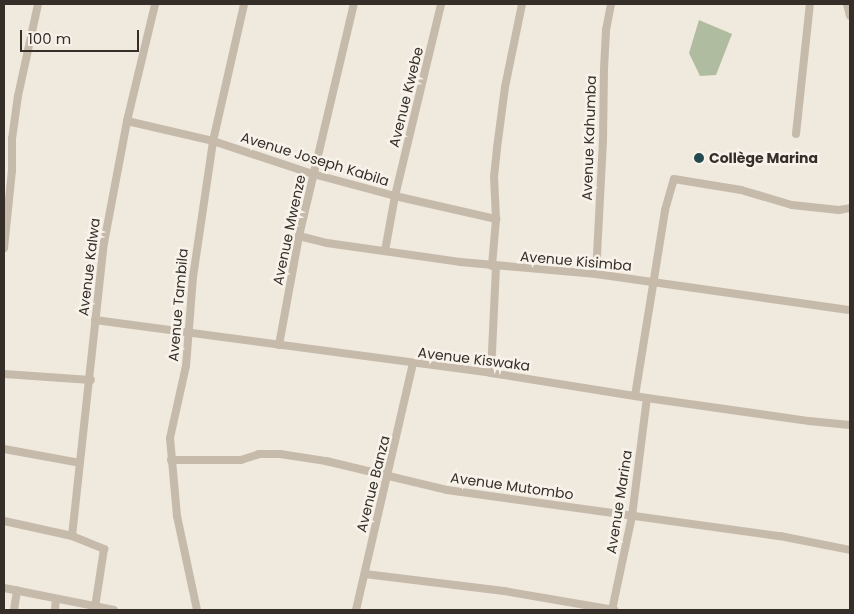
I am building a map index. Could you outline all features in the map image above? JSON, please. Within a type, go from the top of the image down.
[{"type":"street","points":[[4,248],[16,104],[38,4]]},
{"type":"street","name":"Avenue Kalwa","points":[[72,536],[104,243],[127,121],[154,4]]},
{"type":"street","name":"Avenue Tambila","points":[[196,610],[177,516],[171,460],[172,425],[182,385],[190,333],[198,228],[213,141],[244,4]]},
{"type":"street","name":"Avenue Mwenze","points":[[279,345],[299,236],[354,4]]},
{"type":"street","name":"Avenue Kwebe","points":[[385,251],[395,196],[441,4]]},
{"type":"street","points":[[491,373],[496,219],[494,178],[496,148],[522,4]]},
{"type":"street","name":"Avenue Kahumba","points":[[596,274],[603,140],[606,30],[611,4]]},
{"type":"street","points":[[796,134],[810,4]]},
{"type":"street","points":[[848,4],[850,16]]},
{"type":"street","name":"Avenue Joseph Kabila","points":[[127,121],[213,141],[313,174],[395,196],[496,219]]},
{"type":"street","points":[[635,396],[665,210],[674,179],[741,190],[792,205],[839,210],[850,208]]},
{"type":"street","name":"Avenue Kisimba","points":[[299,236],[327,243],[494,266],[596,274],[850,310]]},
{"type":"street","name":"Avenue Kiswaka","points":[[95,320],[491,373],[647,398],[850,425]]},
{"type":"street","name":"Avenue Banza","points":[[356,610],[413,364]]},
{"type":"street","points":[[4,374],[90,380]]},
{"type":"street","name":"Avenue Marina","points":[[609,610],[632,516],[647,398]]},
{"type":"street","points":[[4,449],[80,463]]},
{"type":"street","name":"Avenue Mutombo","points":[[171,460],[241,460],[259,454],[280,454],[326,461],[447,490],[495,495],[780,536],[850,550]]},
{"type":"street","points":[[4,521],[72,536],[104,549],[95,607]]},
{"type":"street","points":[[365,574],[494,590],[609,610]]},
{"type":"street","points":[[4,588],[114,610]]},
{"type":"street","points":[[14,610],[17,590]]},
{"type":"street","points":[[55,610],[56,599]]},
{"type":"green space","points":[[699,20],[732,34],[716,75],[700,76],[689,53]]},
{"type":"place","name":"Collège Marina","points":[[699,158]]}]
